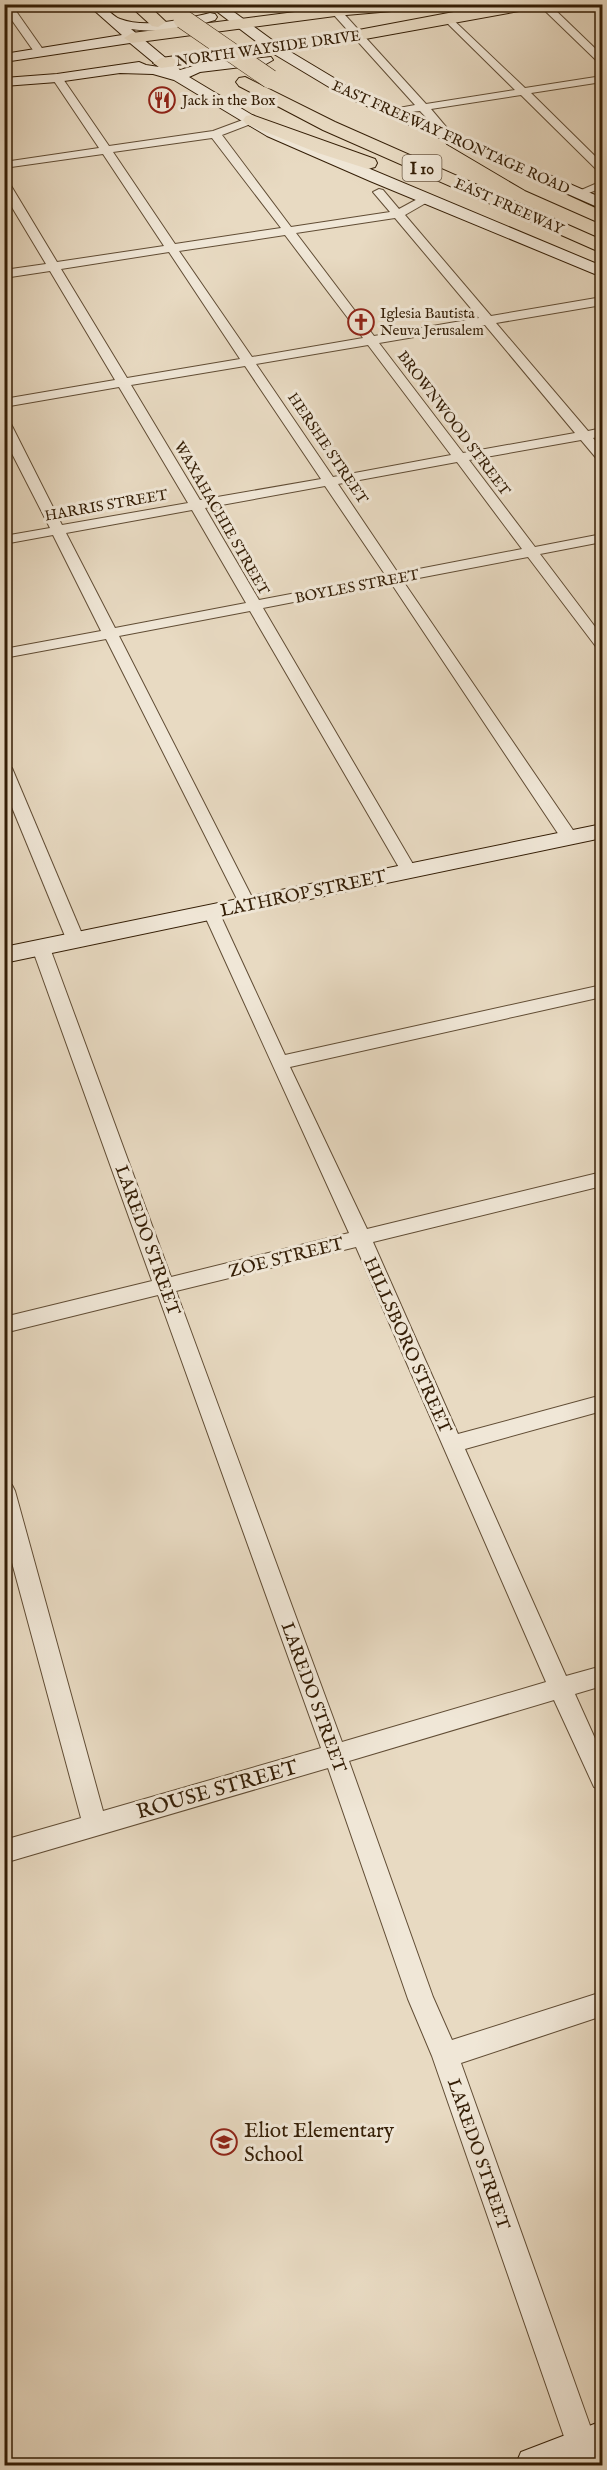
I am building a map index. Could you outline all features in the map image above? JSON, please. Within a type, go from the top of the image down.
[{"type":"highway","name":"EAST FREEWAY","points":[[136,4],[158,22],[245,82],[329,126],[603,247]]},
{"type":"highway","name":"EAST FREEWAY","points":[[178,16],[270,79],[362,126],[603,229]]},
{"type":"highway","points":[[252,120],[325,150],[476,202],[588,251],[603,254]]},
{"type":"highway","points":[[448,134],[532,186],[603,218]]},
{"type":"main road","points":[[93,4],[179,77],[298,146],[603,272]]},
{"type":"main road","name":"NORTH WAYSIDE DRIVE","points":[[4,58],[39,51],[276,19],[332,8],[414,4]]},
{"type":"main road","name":"NORTH WAYSIDE DRIVE","points":[[4,82],[57,78],[332,40],[447,17],[530,4]]},
{"type":"main road","points":[[111,21],[144,27],[191,22],[213,16],[213,5],[244,17],[276,19]]},
{"type":"main road","name":"EAST FREEWAY FRONTAGE ROAD","points":[[213,5],[294,62],[352,95],[448,134],[603,204]]},
{"type":"main road","points":[[105,42],[113,35],[115,29],[111,21]]},
{"type":"main road","points":[[122,69],[153,70],[179,77],[190,70],[220,65],[264,60],[294,62],[293,54],[297,49],[332,40]]},
{"type":"main road","name":"LATHROP STREET","points":[[4,956],[603,831]]},
{"type":"main road","points":[[535,2466],[593,2444]]},
{"type":"street","points":[[6,4],[39,51]]},
{"type":"street","points":[[543,4],[603,60]]},
{"type":"street","points":[[332,8],[448,134]]},
{"type":"street","points":[[447,17],[603,170]]},
{"type":"street","name":"HERSHE STREET","points":[[57,78],[569,837]]},
{"type":"street","points":[[392,112],[603,80]]},
{"type":"street","points":[[4,165],[215,134],[252,120]]},
{"type":"street","name":"BROWNWOOD STREET","points":[[215,134],[603,645]]},
{"type":"street","name":"WAXAHACHIE STREET","points":[[4,183],[196,505],[409,871]]},
{"type":"street","points":[[578,194],[603,184]]},
{"type":"street","points":[[379,192],[603,456]]},
{"type":"street","points":[[4,274],[398,214],[427,198]]},
{"type":"street","points":[[4,403],[603,301]]},
{"type":"street","points":[[4,424],[60,530],[248,905]]},
{"type":"street","name":"HARRIS STREET","points":[[4,540],[603,432]]},
{"type":"street","name":"BOYLES STREET","points":[[4,654],[603,538]]},
{"type":"street","points":[[4,768],[76,940]]},
{"type":"street","name":"HILLSBORO STREET","points":[[211,912],[362,1239],[560,1688],[603,1779]]},
{"type":"street","name":"LAREDO STREET","points":[[41,948],[335,1755],[421,1999],[445,2055],[593,2444]]},
{"type":"street","points":[[280,1063],[603,991]]},
{"type":"street","name":"ZOE STREET","points":[[4,1325],[603,1179]]},
{"type":"street","points":[[452,1444],[603,1403]]},
{"type":"street","points":[[4,1491],[95,1825]]},
{"type":"street","name":"ROUSE STREET","points":[[4,1852],[603,1676]]},
{"type":"street","points":[[445,2055],[603,2004]]},
{"type":"place","name":"Jack in the Box","points":[[162,100]]},
{"type":"place","name":"Iglesia Bautista Neuva Jerusalem","points":[[361,322]]},
{"type":"place","name":"Eliot Elementary School","points":[[224,2142]]}]
